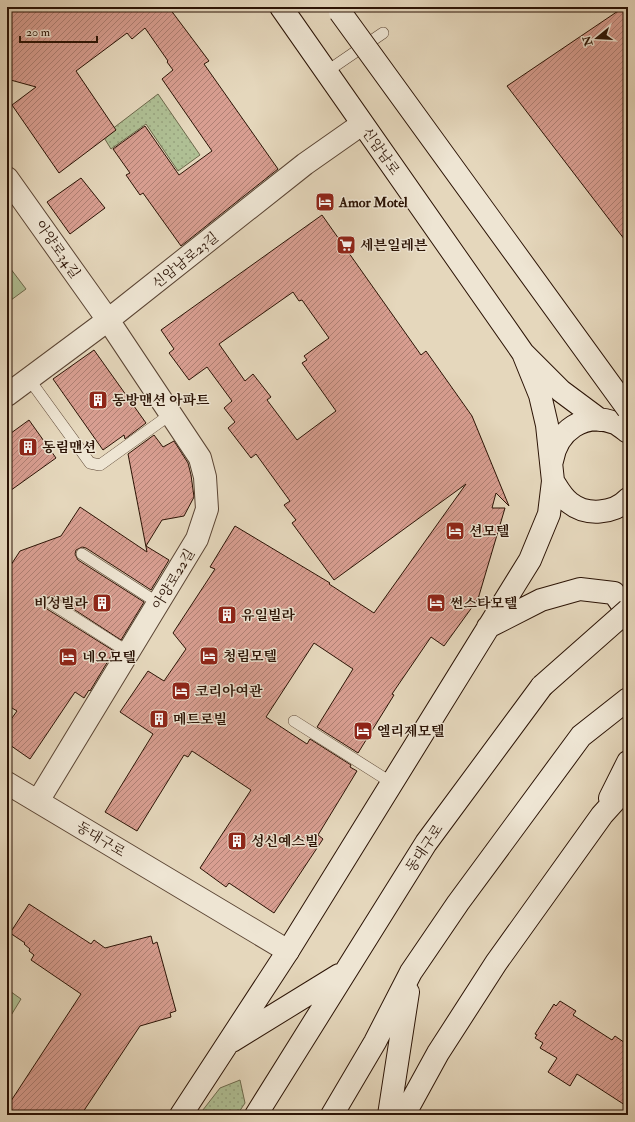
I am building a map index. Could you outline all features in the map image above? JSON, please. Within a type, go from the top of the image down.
[{"type":"main road","name":"신암남로","points":[[281,7],[523,353]]},
{"type":"main road","points":[[339,8],[628,409]]},
{"type":"main road","name":"신암남로23길","points":[[7,394],[108,320],[305,164],[362,124]]},
{"type":"main road","name":"아양로34길","points":[[7,178],[108,320]]},
{"type":"main road","name":"아양로22길","points":[[38,801],[197,539],[207,509],[205,478],[200,458],[108,320]]},
{"type":"main road","points":[[523,353],[561,391],[600,420]]},
{"type":"main road","points":[[523,353],[540,395],[547,424],[552,473],[560,494],[571,504],[584,510],[599,512],[613,509],[627,502]]},
{"type":"main road","points":[[181,1115],[288,951],[530,560],[549,514],[553,452],[560,438],[570,428],[584,421],[600,420],[615,423],[628,432]]},
{"type":"main road","points":[[488,627],[541,600],[580,589],[614,593],[628,613]]},
{"type":"main road","name":"동대구로","points":[[256,1115],[426,843],[542,686],[628,610]]},
{"type":"main road","points":[[332,1115],[375,1042],[411,972],[458,903],[581,736],[628,699]]},
{"type":"main road","points":[[602,815],[628,762]]},
{"type":"main road","points":[[7,783],[38,801]]},
{"type":"main road","points":[[404,1115],[438,1053],[496,963],[602,815],[628,786]]},
{"type":"main road","name":"동대구로","points":[[38,801],[288,951]]},
{"type":"main road","points":[[389,1115],[411,972]]},
{"type":"main road","points":[[227,1044],[344,973]]},
{"type":"lane","points":[[326,72],[383,33]]},
{"type":"lane","points":[[29,379],[90,462],[100,465],[170,414]]},
{"type":"lane","points":[[82,554],[158,603]]},
{"type":"lane","points":[[51,603],[128,652]]},
{"type":"lane","points":[[294,721],[392,783]]},
{"type":"green space","points":[[158,94],[200,155],[178,171],[146,124],[111,149],[103,136]]},
{"type":"green space","points":[[7,264],[26,289],[7,303]]},
{"type":"green space","points":[[7,989],[21,999],[7,1022]]},
{"type":"green space","points":[[240,1080],[245,1103],[237,1115],[199,1115],[220,1088]]},
{"type":"building","points":[[7,7],[173,7],[170,9],[209,61],[204,64],[278,169],[181,246],[143,193],[140,195],[126,175],[130,173],[113,149],[145,126],[179,175],[212,151],[162,79],[173,70],[145,28],[132,39],[127,33],[76,71],[116,130],[59,173],[12,105],[36,87],[7,79]]},
{"type":"building","points":[[624,7],[628,7],[628,244],[507,86]]},
{"type":"building","points":[[81,178],[105,208],[70,234],[47,202]]},
{"type":"building","points":[[322,215],[421,355],[426,351],[472,416],[509,506],[496,493],[492,508],[505,508],[478,599],[444,646],[431,637],[392,694],[394,695],[358,753],[317,727],[353,669],[314,643],[266,717],[307,744],[310,739],[351,765],[350,767],[357,771],[318,835],[323,839],[274,913],[229,883],[226,887],[200,868],[251,790],[192,751],[188,757],[184,755],[137,831],[105,812],[153,734],[120,712],[148,671],[164,681],[186,649],[173,633],[215,569],[210,567],[235,526],[330,583],[329,584],[374,613],[466,484],[334,580],[292,523],[296,520],[284,505],[290,501],[256,454],[251,458],[228,428],[235,422],[224,408],[232,401],[207,367],[189,380],[169,353],[174,349],[161,330]],"holes":[[[293,292],[299,301],[302,300],[329,338],[304,356],[307,360],[302,363],[336,411],[297,440],[267,400],[271,397],[253,374],[245,381],[219,344]]]},
{"type":"building","name":"동방맨션 아파트","points":[[94,350],[146,423],[125,439],[124,435],[103,450],[53,379]]},
{"type":"building","name":"동림맨션","points":[[29,420],[56,458],[7,493],[7,436]]},
{"type":"building","points":[[154,435],[163,447],[174,441],[188,463],[194,497],[184,516],[162,520],[146,546],[169,560],[151,590],[86,548],[82,547],[76,550],[75,554],[78,560],[144,602],[121,640],[55,597],[51,596],[45,599],[44,603],[47,609],[114,651],[90,691],[89,690],[84,698],[75,692],[30,759],[7,743],[7,725],[17,711],[7,705],[7,571],[20,551],[61,536],[80,507],[147,552],[128,454]]},
{"type":"building","points":[[29,904],[91,944],[94,940],[105,948],[151,936],[153,944],[157,942],[176,1011],[170,1013],[171,1017],[140,1026],[81,1115],[7,1115],[7,1107],[81,994],[31,960],[34,955],[29,951],[30,949],[24,944],[25,943],[10,933]]},
{"type":"building","points":[[560,1001],[576,1011],[573,1015],[612,1040],[615,1036],[628,1045],[628,1107],[577,1074],[570,1086],[548,1072],[557,1058],[540,1048],[543,1043],[535,1038],[537,1035],[535,1034],[554,1004],[556,1006]]},
{"type":"place","name":"Amor Motel","points":[[325,202]]},
{"type":"place","name":"세븐일레븐","points":[[346,245]]},
{"type":"place","name":"동방맨션 아파트","points":[[98,400]]},
{"type":"place","name":"동림맨션","points":[[28,447]]},
{"type":"place","name":"션모텔","points":[[455,531]]},
{"type":"place","name":"비성빌라","points":[[102,603]]},
{"type":"place","name":"썬스타모텔","points":[[436,603]]},
{"type":"place","name":"유일빌라","points":[[227,615]]},
{"type":"place","name":"청림모텔","points":[[209,656]]},
{"type":"place","name":"네오모텔","points":[[68,657]]},
{"type":"place","name":"코리아여관","points":[[181,691]]},
{"type":"place","name":"메트로빌","points":[[159,719]]},
{"type":"place","name":"엘리제모텔","points":[[363,731]]},
{"type":"place","name":"성신예스빌","points":[[237,841]]}]
